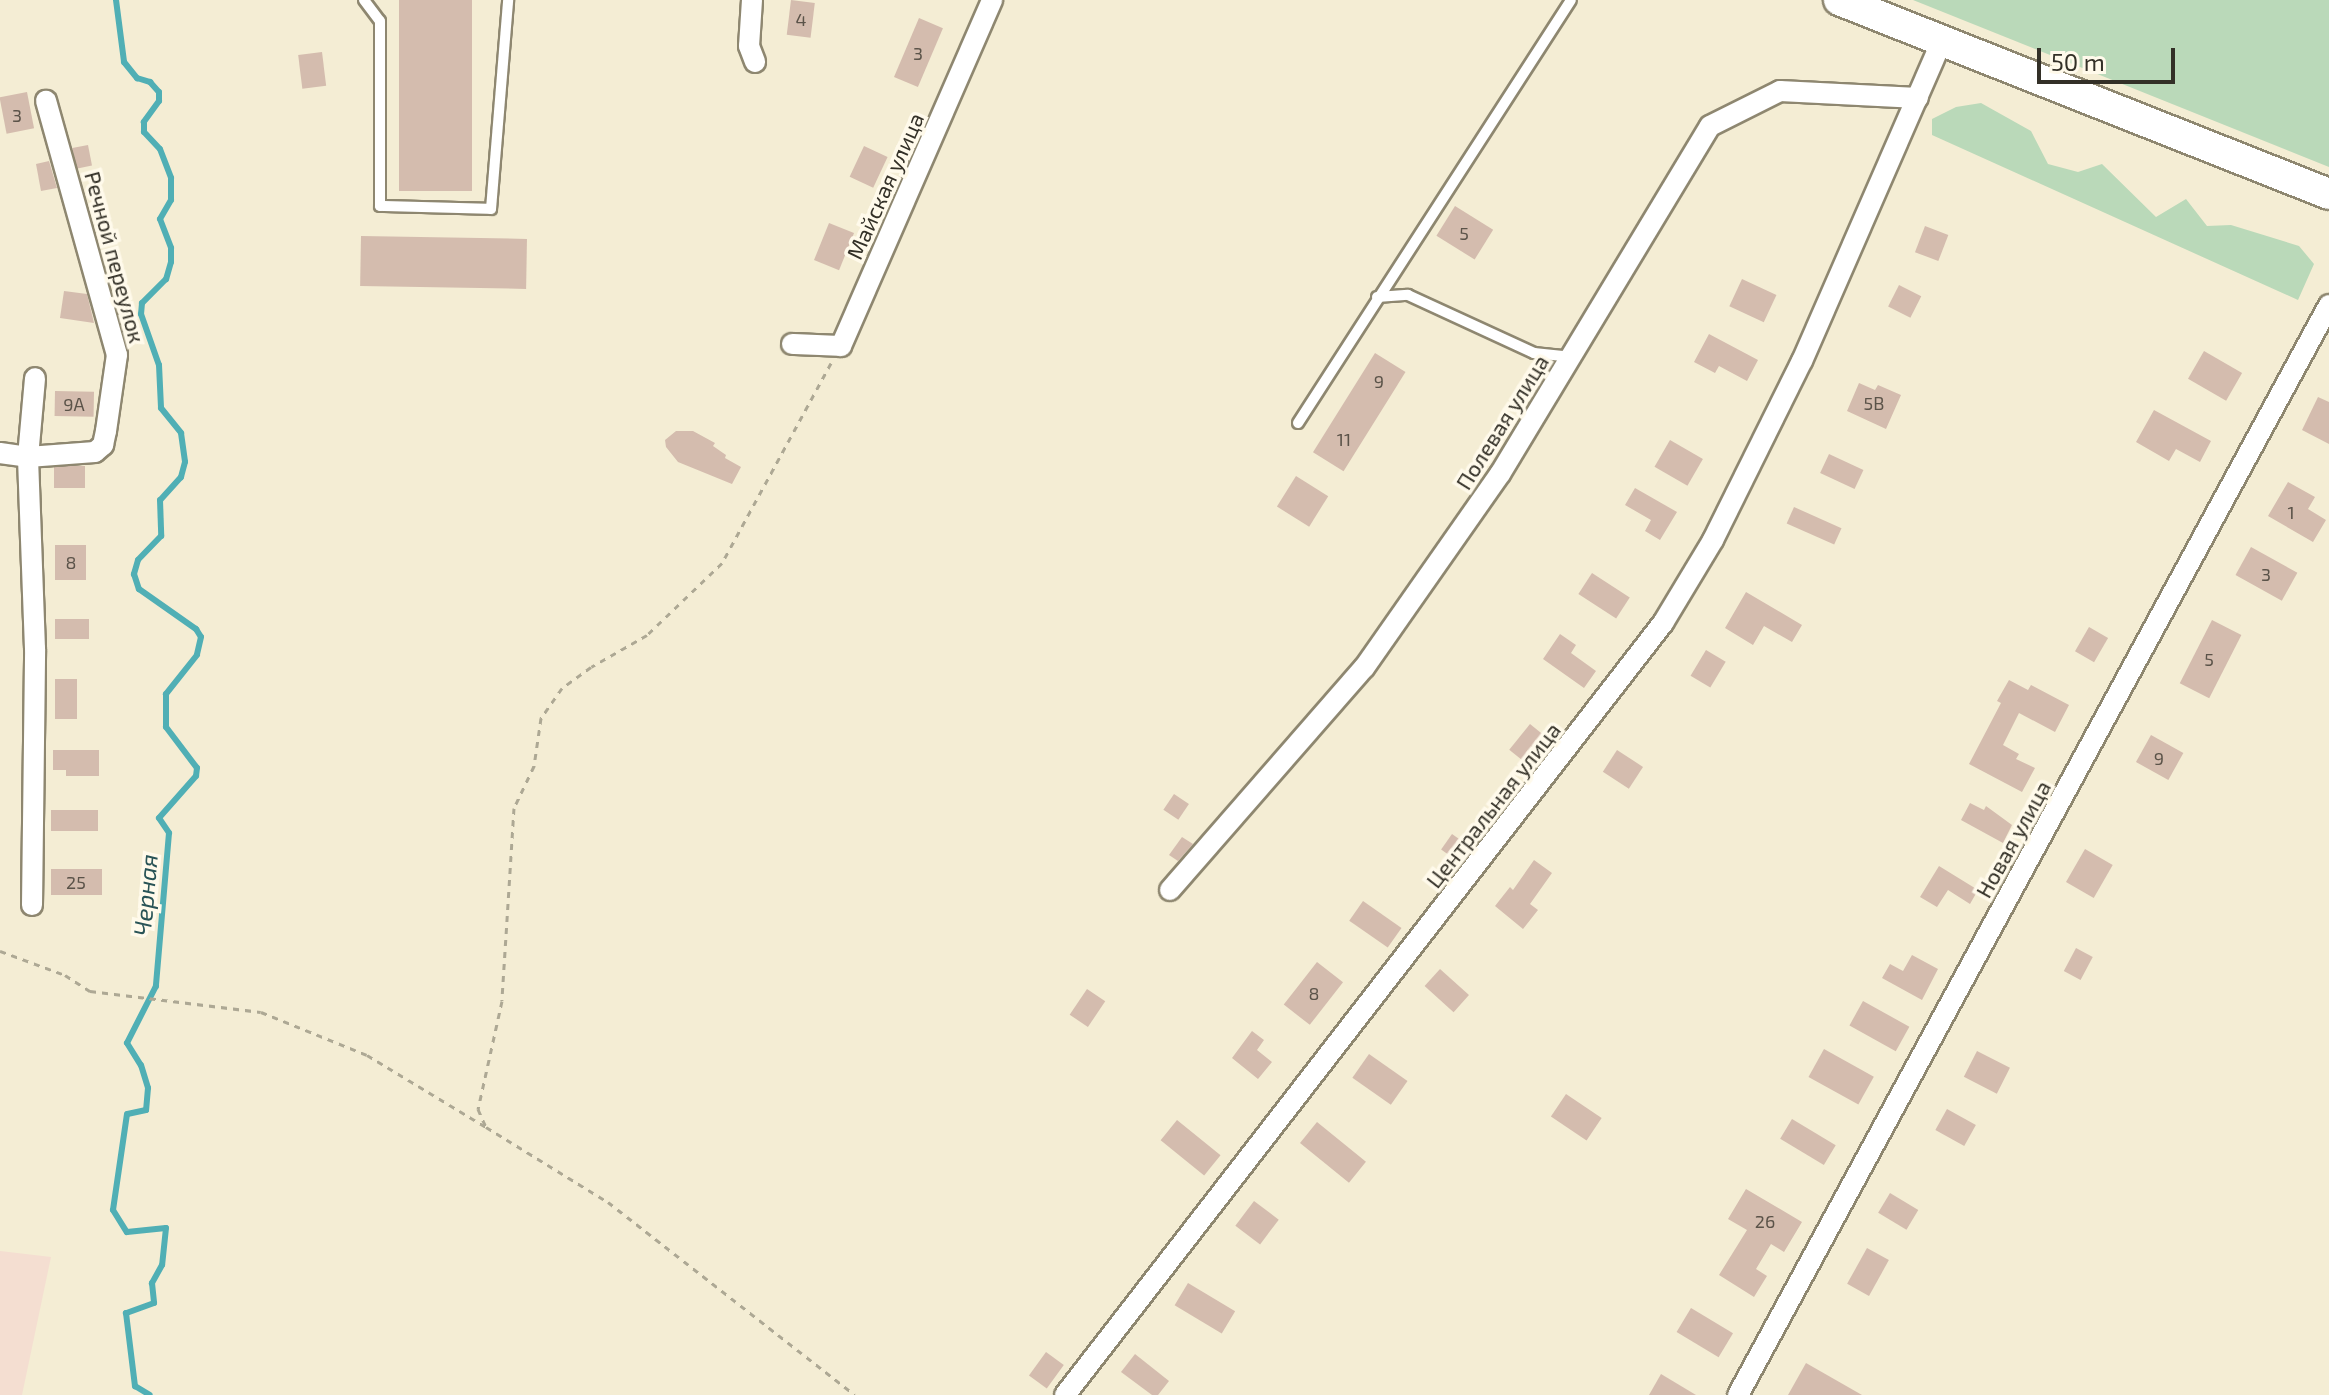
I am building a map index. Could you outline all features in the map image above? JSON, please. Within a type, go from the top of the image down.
[{"type":"main road","points":[[1839,0],[2329,194]]},
{"type":"street","points":[[752,0],[749,46],[755,62]]},
{"type":"street","name":"Майская улица","points":[[841,346],[992,0]]},
{"type":"street","name":"Центральная улица","points":[[1065,1395],[1663,623],[1713,540],[1802,361],[1942,41]]},
{"type":"street","name":"Полевая улица","points":[[1170,890],[1364,668],[1500,474],[1710,126],[1780,91],[1918,98]]},
{"type":"street","name":"Речной переулок","points":[[28,457],[95,452],[103,445],[117,355],[46,101]]},
{"type":"street","name":"Новая улица","points":[[1738,1395],[2329,305]]},
{"type":"street","points":[[792,344],[841,346]]},
{"type":"street","points":[[32,905],[35,649],[28,457],[35,378]]},
{"type":"street","points":[[0,453],[28,457]]},
{"type":"lane","points":[[364,0],[380,21],[380,206],[491,209],[508,0]]},
{"type":"lane","points":[[1298,423],[1571,0]]},
{"type":"lane","points":[[1377,297],[1408,295],[1534,353],[1570,357]]},
{"type":"path","points":[[486,1127],[478,1109],[502,1001],[514,808],[534,766],[541,718],[562,688],[591,667],[647,635],[722,563],[841,346]]},
{"type":"path","points":[[0,951],[65,975],[90,991],[200,1002],[261,1012],[367,1055],[608,1202],[855,1395]]},
{"type":"shaded area","points":[[0,1251],[51,1257],[22,1395],[0,1395]]},
{"type":"green space","points":[[1913,0],[2329,0],[2329,167]]},
{"type":"green space","points":[[1981,103],[2031,131],[2048,164],[2078,172],[2102,164],[2156,217],[2186,199],[2207,226],[2231,225],[2299,246],[2314,264],[2298,300],[1932,135],[1932,119],[1956,107]]},
{"type":"building","points":[[399,0],[472,0],[472,191],[399,191]]},
{"type":"building","points":[[791,0],[815,3],[811,38],[787,35]]},
{"type":"building","points":[[919,18],[943,28],[918,87],[894,77]]},
{"type":"building","points":[[322,52],[326,86],[302,89],[298,55]]},
{"type":"building","points":[[27,92],[34,128],[7,134],[0,97]]},
{"type":"building","points":[[88,145],[92,166],[76,169],[72,148]]},
{"type":"building","points":[[864,146],[888,157],[873,188],[850,177]]},
{"type":"building","points":[[49,161],[57,188],[41,191],[36,164]]},
{"type":"building","points":[[1455,206],[1493,230],[1475,260],[1436,236]]},
{"type":"building","points":[[829,223],[854,233],[839,270],[814,260]]},
{"type":"building","points":[[1925,226],[1948,235],[1938,261],[1915,252]]},
{"type":"building","points":[[361,236],[527,239],[526,289],[360,286]]},
{"type":"building","points":[[1742,279],[1776,295],[1764,322],[1729,306]]},
{"type":"building","points":[[1899,285],[1921,296],[1910,318],[1888,306]]},
{"type":"building","points":[[64,291],[87,294],[94,323],[60,318]]},
{"type":"building","points":[[1709,334],[1758,360],[1747,381],[1719,366],[1715,373],[1694,362]]},
{"type":"building","points":[[2204,351],[2242,373],[2226,401],[2188,379]]},
{"type":"building","points":[[1375,353],[1406,372],[1344,471],[1313,452]]},
{"type":"building","points":[[1859,383],[1875,390],[1878,385],[1901,395],[1886,429],[1847,411]]},
{"type":"building","points":[[55,391],[94,392],[94,417],[55,416]]},
{"type":"building","points":[[2318,397],[2329,402],[2329,444],[2302,430]]},
{"type":"building","points":[[2154,410],[2211,441],[2200,462],[2176,449],[2169,461],[2136,442]]},
{"type":"building","points":[[676,431],[693,431],[715,443],[713,446],[726,455],[725,458],[741,467],[732,484],[678,462],[666,447],[665,440]]},
{"type":"building","points":[[1670,440],[1703,459],[1687,486],[1654,467]]},
{"type":"building","points":[[1829,454],[1863,470],[1855,489],[1820,473]]},
{"type":"building","points":[[54,466],[85,466],[85,488],[54,488]]},
{"type":"building","points":[[1296,476],[1328,496],[1309,527],[1277,507]]},
{"type":"building","points":[[2288,482],[2315,497],[2308,509],[2326,520],[2313,542],[2268,516]]},
{"type":"building","points":[[1635,488],[1677,512],[1660,540],[1645,531],[1651,520],[1625,505]]},
{"type":"building","points":[[1794,507],[1842,528],[1834,545],[1787,523]]},
{"type":"building","points":[[55,545],[86,545],[86,580],[55,580]]},
{"type":"building","points":[[2251,547],[2297,573],[2282,601],[2235,575]]},
{"type":"building","points":[[1592,573],[1630,598],[1616,618],[1578,594]]},
{"type":"building","points":[[1746,592],[1802,625],[1792,642],[1764,626],[1753,645],[1725,628]]},
{"type":"building","points":[[55,619],[89,619],[89,639],[55,639]]},
{"type":"building","points":[[2212,620],[2241,635],[2209,698],[2180,683]]},
{"type":"building","points":[[2089,627],[2108,638],[2094,662],[2075,651]]},
{"type":"building","points":[[1560,634],[1576,645],[1571,653],[1596,671],[1584,688],[1543,659]]},
{"type":"building","points":[[1706,650],[1726,662],[1710,688],[1691,676]]},
{"type":"building","points":[[55,679],[77,679],[77,719],[55,719]]},
{"type":"building","points":[[2009,680],[2028,690],[2031,685],[2069,705],[2055,732],[2019,713],[2003,745],[2019,754],[2016,759],[2035,768],[2022,792],[1969,764],[2001,703],[1997,701]]},
{"type":"building","points":[[1530,724],[1551,741],[1530,767],[1509,750]]},
{"type":"building","points":[[2151,735],[2183,753],[2168,780],[2136,762]]},
{"type":"building","points":[[53,750],[99,750],[99,776],[66,776],[66,770],[53,770]]},
{"type":"building","points":[[1617,750],[1643,767],[1629,789],[1603,772]]},
{"type":"building","points":[[1174,794],[1189,804],[1178,820],[1163,810]]},
{"type":"building","points":[[1970,803],[1984,810],[1986,806],[2012,825],[2003,843],[1961,820]]},
{"type":"building","points":[[51,810],[98,810],[98,831],[51,831]]},
{"type":"building","points":[[1452,834],[1465,843],[1454,859],[1441,850]]},
{"type":"building","points":[[1182,837],[1193,844],[1178,861],[1169,855]]},
{"type":"building","points":[[2085,849],[2113,865],[2094,898],[2066,882]]},
{"type":"building","points":[[1534,860],[1552,873],[1530,904],[1538,910],[1523,929],[1495,906],[1510,887],[1513,890]]},
{"type":"building","points":[[1939,866],[1978,890],[1970,904],[1948,890],[1937,907],[1920,897]]},
{"type":"building","points":[[51,869],[102,869],[102,895],[51,895]]},
{"type":"building","points":[[1363,901],[1402,928],[1388,948],[1349,921]]},
{"type":"building","points":[[2076,948],[2093,957],[2081,980],[2064,971]]},
{"type":"building","points":[[1912,955],[1938,969],[1922,1000],[1882,978],[1890,964],[1903,971]]},
{"type":"building","points":[[1317,962],[1343,982],[1310,1025],[1284,1005]]},
{"type":"building","points":[[1440,969],[1469,995],[1454,1012],[1425,986]]},
{"type":"building","points":[[1087,989],[1105,1001],[1088,1027],[1070,1015]]},
{"type":"building","points":[[1863,1001],[1909,1027],[1896,1051],[1849,1025]]},
{"type":"building","points":[[1252,1031],[1264,1040],[1257,1050],[1272,1062],[1258,1079],[1232,1058]]},
{"type":"building","points":[[1824,1049],[1874,1077],[1858,1105],[1808,1077]]},
{"type":"building","points":[[1977,1051],[2010,1068],[1997,1094],[1964,1077]]},
{"type":"building","points":[[1369,1054],[1408,1081],[1391,1105],[1352,1078]]},
{"type":"building","points":[[1566,1094],[1602,1118],[1587,1140],[1551,1116]]},
{"type":"building","points":[[1947,1109],[1976,1125],[1964,1146],[1935,1130]]},
{"type":"building","points":[[1792,1119],[1836,1145],[1824,1165],[1780,1139]]},
{"type":"building","points":[[1177,1120],[1221,1155],[1204,1175],[1161,1140]]},
{"type":"building","points":[[1317,1122],[1366,1162],[1349,1183],[1300,1143]]},
{"type":"building","points":[[1746,1189],[1802,1222],[1784,1252],[1771,1244],[1756,1269],[1767,1276],[1754,1297],[1719,1275],[1747,1230],[1728,1219]]},
{"type":"building","points":[[1890,1193],[1918,1210],[1906,1230],[1878,1213]]},
{"type":"building","points":[[1254,1201],[1279,1220],[1260,1244],[1235,1226]]},
{"type":"building","points":[[1867,1248],[1889,1260],[1869,1296],[1847,1284]]},
{"type":"building","points":[[1188,1283],[1235,1311],[1222,1334],[1175,1305]]},
{"type":"building","points":[[1691,1308],[1733,1333],[1719,1357],[1677,1332]]},
{"type":"building","points":[[1046,1352],[1064,1365],[1047,1388],[1029,1375]]},
{"type":"building","points":[[1135,1354],[1169,1381],[1158,1395],[1152,1395],[1121,1372]]},
{"type":"building","points":[[1806,1363],[1862,1395],[1788,1395]]},
{"type":"building","points":[[1661,1374],[1696,1395],[1649,1395]]},
{"type":"waterway","name":"Черная","points":[[116,0],[124,62],[137,78],[150,82],[159,92],[159,101],[144,122],[144,132],[160,149],[171,178],[171,200],[160,219],[171,248],[171,262],[166,279],[142,303],[141,314],[159,365],[161,408],[181,433],[185,462],[181,477],[160,500],[161,536],[138,560],[134,574],[139,589],[196,629],[201,637],[197,655],[166,694],[166,727],[197,768],[196,776],[159,818],[169,833],[156,986],[127,1043],[141,1065],[148,1088],[146,1110],[127,1114],[113,1210],[127,1232],[166,1228],[162,1265],[152,1283],[154,1303],[126,1313],[135,1386],[150,1395]]}]
